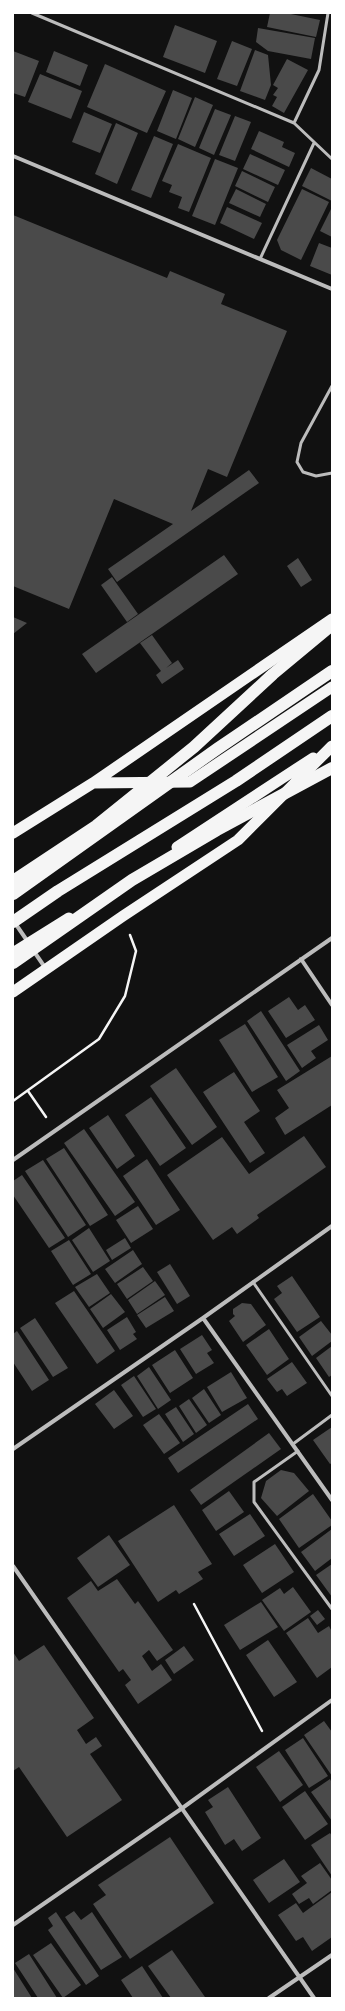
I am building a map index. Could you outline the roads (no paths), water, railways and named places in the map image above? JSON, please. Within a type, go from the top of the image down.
[{"type":"highway","points":[[13,833],[93,783],[332,619]]},
{"type":"highway","points":[[13,881],[96,826],[194,747],[273,674],[332,625]]},
{"type":"highway","points":[[13,894],[217,749],[332,671]]},
{"type":"highway","points":[[93,783],[190,782],[332,687]]},
{"type":"highway","points":[[13,921],[58,891],[236,781],[332,716]]},
{"type":"highway","points":[[13,992],[123,916],[238,840],[332,746]]},
{"type":"highway","points":[[13,953],[332,746]]},
{"type":"highway","points":[[13,963],[132,880],[218,830],[332,768]]},
{"type":"street","points":[[13,156],[332,289]]},
{"type":"street","points":[[13,921],[46,969]]},
{"type":"street","points":[[13,1160],[332,938]]},
{"type":"street","points":[[302,959],[332,1005]]},
{"type":"street","points":[[13,1449],[203,1318],[332,1226]]},
{"type":"street","points":[[203,1318],[332,1500]]},
{"type":"street","points":[[13,1566],[314,1998]]},
{"type":"street","points":[[13,1925],[181,1809],[332,1700]]},
{"type":"street","points":[[269,1998],[332,1955]]},
{"type":"lane","points":[[32,13],[294,123],[332,159]]},
{"type":"lane","points":[[294,123],[318,70],[328,13]]},
{"type":"lane","points":[[260,259],[314,143]]},
{"type":"lane","points":[[332,386],[301,443],[297,462],[303,472],[316,476],[332,473]]},
{"type":"lane","points":[[253,1282],[332,1396]]},
{"type":"lane","points":[[293,1444],[332,1415]]},
{"type":"lane","points":[[298,1451],[254,1482],[254,1502],[332,1610]]}]
